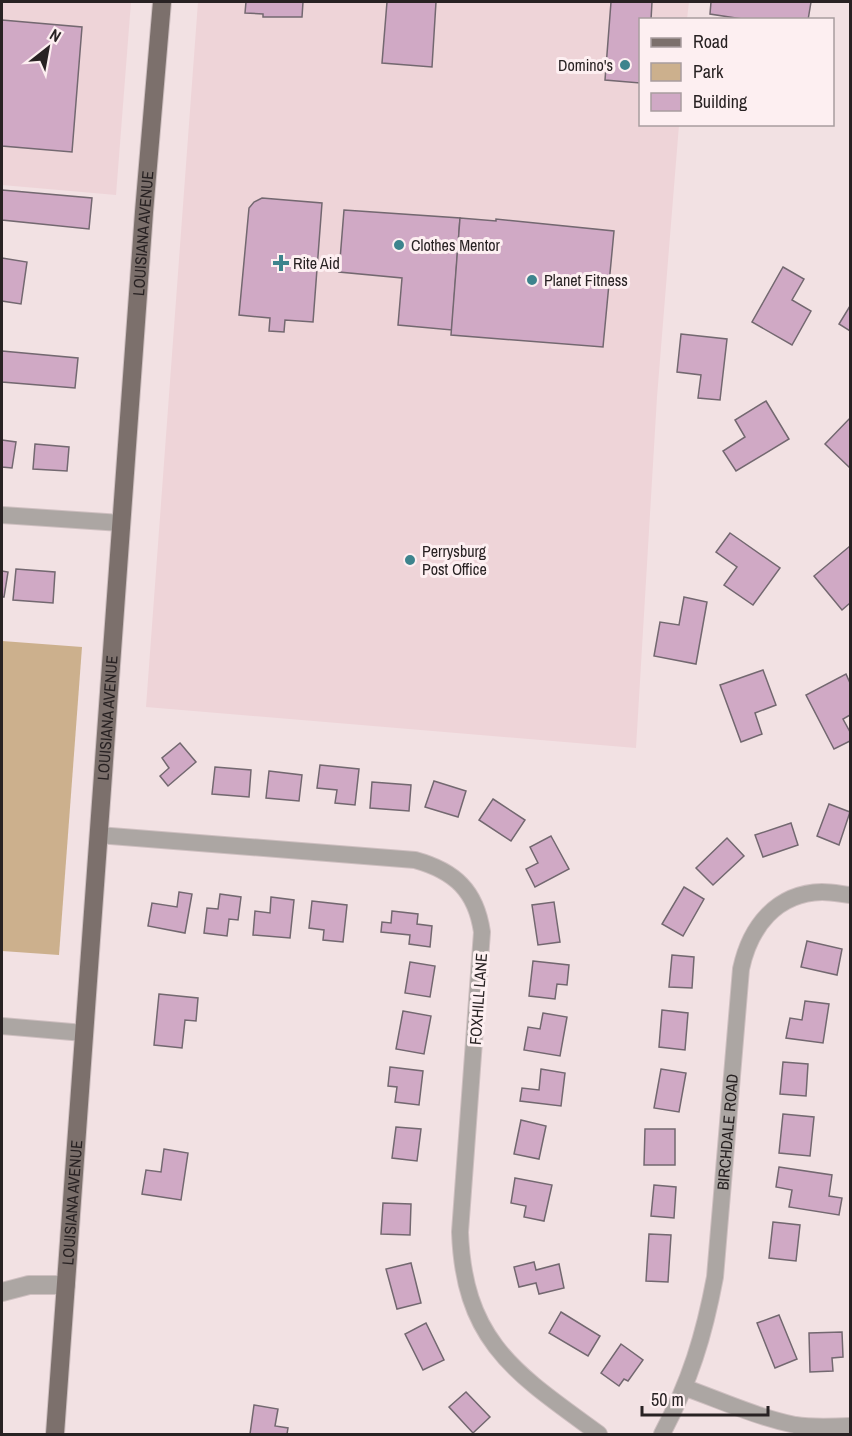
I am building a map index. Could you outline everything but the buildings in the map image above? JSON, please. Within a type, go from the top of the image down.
[{"type":"main road","name":"LOUISIANA AVENUE","points":[[55,1434],[162,2]]},
{"type":"street","points":[[2,515],[122,523]]},
{"type":"street","name":"FOXHILL LANE","points":[[98,835],[415,860],[434,865],[460,882],[476,906],[482,932],[460,1232],[462,1270],[467,1293],[486,1333],[515,1371],[598,1434]]},
{"type":"street","name":"BIRCHDALE ROAD","points":[[662,1434],[686,1388],[701,1343],[715,1277],[741,969],[745,953],[756,928],[780,903],[821,892],[850,895]]},
{"type":"street","points":[[2,1026],[84,1033]]},
{"type":"street","points":[[2,1292],[28,1286],[66,1285]]},
{"type":"street","points":[[686,1388],[759,1416],[796,1425],[850,1426]]},
{"type":"shaded area","points":[[2,2],[131,2],[116,195],[2,185]]},
{"type":"shaded area","points":[[198,2],[689,2],[687,18],[639,18],[639,126],[679,126],[657,397],[636,748],[146,707]]},
{"type":"green space","points":[[2,641],[82,647],[59,955],[2,951]]},
{"type":"place","name":"Domino's","points":[[625,65]]},
{"type":"place","name":"Clothes Mentor","points":[[399,245]]},
{"type":"place","name":"Rite Aid","points":[[281,263]]},
{"type":"place","name":"Planet Fitness","points":[[532,280]]},
{"type":"place","name":"Perrysburg Post Office","points":[[410,560]]}]
